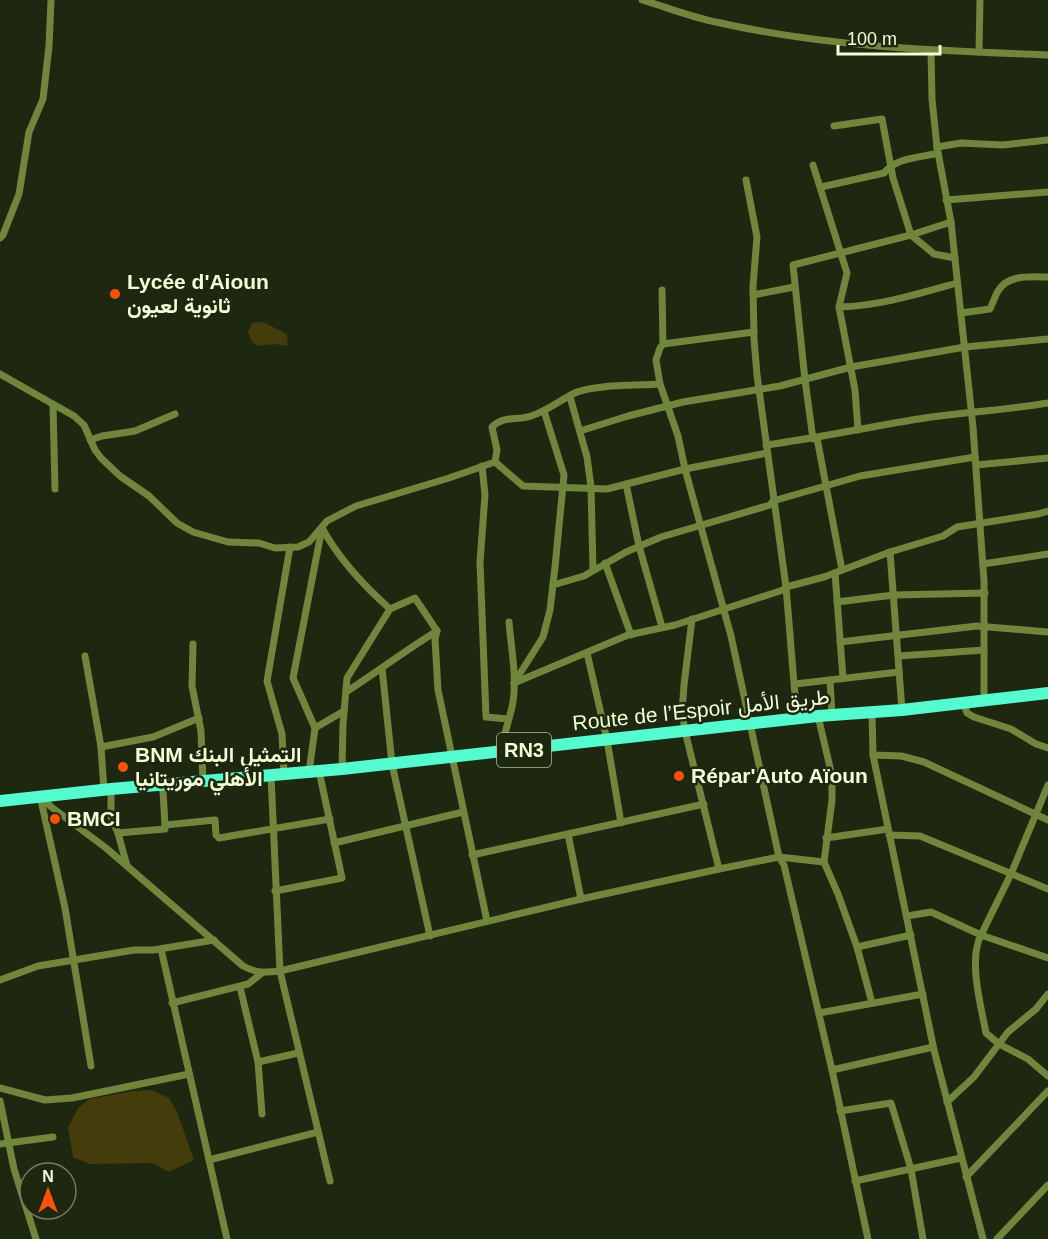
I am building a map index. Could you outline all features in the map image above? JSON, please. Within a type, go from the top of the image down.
[{"type":"highway","name":"Route de l’Espoir طريق الأمل","points":[[0,801],[107,789],[342,770],[818,716],[902,710],[1048,693]]},
{"type":"street","points":[[0,238],[19,194],[29,132],[43,99],[51,0]]},
{"type":"street","points":[[642,0],[714,22],[786,36],[875,47],[1048,55]]},
{"type":"street","points":[[980,0],[980,52]]},
{"type":"street","points":[[932,51],[932,99],[938,150],[951,222],[972,411],[985,593],[984,700]]},
{"type":"street","points":[[834,126],[882,119],[891,165],[911,235],[934,254],[955,258]]},
{"type":"street","points":[[820,188],[884,173],[891,165],[900,161],[962,143],[1003,146],[1048,140]]},
{"type":"street","points":[[813,165],[847,273],[839,307],[851,367],[858,430]]},
{"type":"street","points":[[746,180],[757,237],[753,295],[759,388],[786,587],[797,719]]},
{"type":"street","points":[[946,200],[1048,192]]},
{"type":"street","points":[[842,570],[805,380],[793,265],[911,235],[951,222]]},
{"type":"street","points":[[961,313],[990,309],[999,290],[1008,281],[1019,278],[1048,277]]},
{"type":"street","points":[[839,307],[901,298],[957,283]]},
{"type":"street","points":[[753,295],[794,287]]},
{"type":"street","points":[[662,290],[663,344],[657,360],[660,384],[678,436],[724,609],[780,857],[784,865],[819,1013],[868,1239]]},
{"type":"street","points":[[663,344],[754,332]]},
{"type":"street","points":[[580,431],[628,416],[708,397],[805,380],[851,367],[964,347],[1048,339]]},
{"type":"street","points":[[0,374],[74,416],[84,425],[95,450],[120,476],[149,496],[177,523],[193,532],[228,542],[259,543],[275,548],[298,547],[309,542],[327,521],[356,506],[495,462]]},
{"type":"street","points":[[495,462],[497,450],[492,428],[497,423],[532,416],[577,393],[613,386],[660,384]]},
{"type":"street","points":[[570,397],[587,457],[591,487],[593,570]]},
{"type":"street","points":[[766,445],[972,411],[1048,403]]},
{"type":"street","points":[[53,405],[55,489]]},
{"type":"street","points":[[514,684],[543,637],[550,610],[564,486],[564,475],[544,411]]},
{"type":"street","points":[[90,440],[135,431],[176,414]]},
{"type":"street","points":[[495,462],[523,486],[607,489],[685,469],[767,453]]},
{"type":"street","points":[[553,585],[584,576],[605,563],[661,537],[770,505],[773,501],[860,476],[975,457]]},
{"type":"street","points":[[976,465],[1048,458]]},
{"type":"street","points":[[482,466],[485,495],[480,562],[486,717],[508,719]]},
{"type":"street","points":[[626,484],[639,546],[662,627]]},
{"type":"street","points":[[514,684],[632,635],[692,620],[783,590],[786,587],[835,573],[890,552],[943,536],[957,527],[1048,511]]},
{"type":"street","points":[[322,528],[332,546],[351,570],[390,609]]},
{"type":"street","points":[[276,891],[342,878],[330,819],[314,772],[315,728],[294,678],[322,528]]},
{"type":"street","points":[[290,547],[267,681],[282,734],[273,830],[280,971],[330,1181]]},
{"type":"street","points":[[890,552],[902,710]]},
{"type":"street","points":[[983,564],[1048,554]]},
{"type":"street","points":[[605,563],[632,635]]},
{"type":"street","points":[[835,573],[843,678]]},
{"type":"street","points":[[837,602],[894,595],[985,593]]},
{"type":"street","points":[[342,770],[347,678],[390,609],[415,598],[437,630],[435,639],[438,690],[487,921]]},
{"type":"street","points":[[692,620],[682,712],[719,869]]},
{"type":"street","points":[[502,752],[502,739],[513,702],[514,684],[508,622]]},
{"type":"street","points":[[840,642],[977,626],[1048,632]]},
{"type":"street","points":[[346,692],[401,652],[437,630]]},
{"type":"street","points":[[193,644],[192,686],[199,718],[203,782]]},
{"type":"street","points":[[899,657],[984,650]]},
{"type":"street","points":[[587,652],[608,740],[621,823]]},
{"type":"street","points":[[85,656],[111,817],[118,832],[127,866]]},
{"type":"street","points":[[382,668],[392,764],[430,936]]},
{"type":"street","points":[[795,684],[899,672]]},
{"type":"street","points":[[830,680],[832,715]]},
{"type":"street","points":[[963,702],[967,713],[974,717],[1011,729],[1026,739],[1048,748]]},
{"type":"street","points":[[315,728],[344,711]]},
{"type":"street","points":[[872,713],[873,755],[933,1047],[983,1239]]},
{"type":"street","points":[[818,716],[832,776],[832,800],[824,862],[857,947],[873,1003]]},
{"type":"street","points":[[101,747],[153,737],[199,718]]},
{"type":"street","points":[[873,755],[901,756],[924,762],[1048,820]]},
{"type":"street","points":[[118,832],[165,829],[163,791],[160,785]]},
{"type":"street","points":[[1048,785],[1011,874],[976,945],[975,957],[986,1033],[999,1044],[1028,1059],[1048,1076]]},
{"type":"street","points":[[41,796],[50,806],[127,866],[243,966],[262,973],[280,971],[487,921],[719,869],[780,857],[824,862]]},
{"type":"street","points":[[41,796],[60,881],[91,1066]]},
{"type":"street","points":[[472,855],[704,804]]},
{"type":"street","points":[[334,843],[463,812]]},
{"type":"street","points":[[165,825],[215,820],[216,835],[219,838],[330,819]]},
{"type":"street","points":[[826,838],[889,832],[920,836],[1048,889]]},
{"type":"street","points":[[568,834],[581,900]]},
{"type":"street","points":[[907,916],[931,912],[981,935],[1048,958]]},
{"type":"street","points":[[857,947],[911,934]]},
{"type":"street","points":[[0,980],[38,966],[214,940]]},
{"type":"street","points":[[161,949],[227,1239]]},
{"type":"street","points":[[172,1003],[240,987],[252,982],[262,973]]},
{"type":"street","points":[[240,987],[258,1062],[261,1114]]},
{"type":"street","points":[[819,1013],[923,994]]},
{"type":"street","points":[[947,1102],[974,1077],[1008,1032],[1036,1009],[1048,994]]},
{"type":"street","points":[[832,1070],[933,1047]]},
{"type":"street","points":[[258,1062],[298,1053]]},
{"type":"street","points":[[0,1088],[45,1100],[189,1074]]},
{"type":"street","points":[[966,1177],[1048,1091]]},
{"type":"street","points":[[840,1111],[891,1103],[911,1169],[923,1239]]},
{"type":"street","points":[[0,1106],[4,1144],[36,1239]]},
{"type":"street","points":[[209,1160],[318,1132]]},
{"type":"street","points":[[4,1144],[53,1137]]},
{"type":"street","points":[[855,1181],[961,1158]]},
{"type":"street","points":[[997,1239],[1048,1185]]},
{"type":"shaded area","points":[[263,322],[287,334],[288,346],[274,344],[258,346],[252,342],[248,332],[252,323]]},
{"type":"shaded area","points":[[152,1090],[169,1098],[177,1112],[194,1160],[169,1172],[152,1163],[89,1164],[73,1157],[68,1128],[78,1108],[89,1099]]},
{"type":"place","name":"Lycée d'Aioun ثانوية لعيون","points":[[115,294]]},
{"type":"place","name":"BNM التمثيل البنك الأهلي موريتانيا","points":[[123,767]]},
{"type":"place","name":"Répar'Auto Aïoun","points":[[679,776]]},
{"type":"place","name":"BMCI","points":[[55,819]]}]
